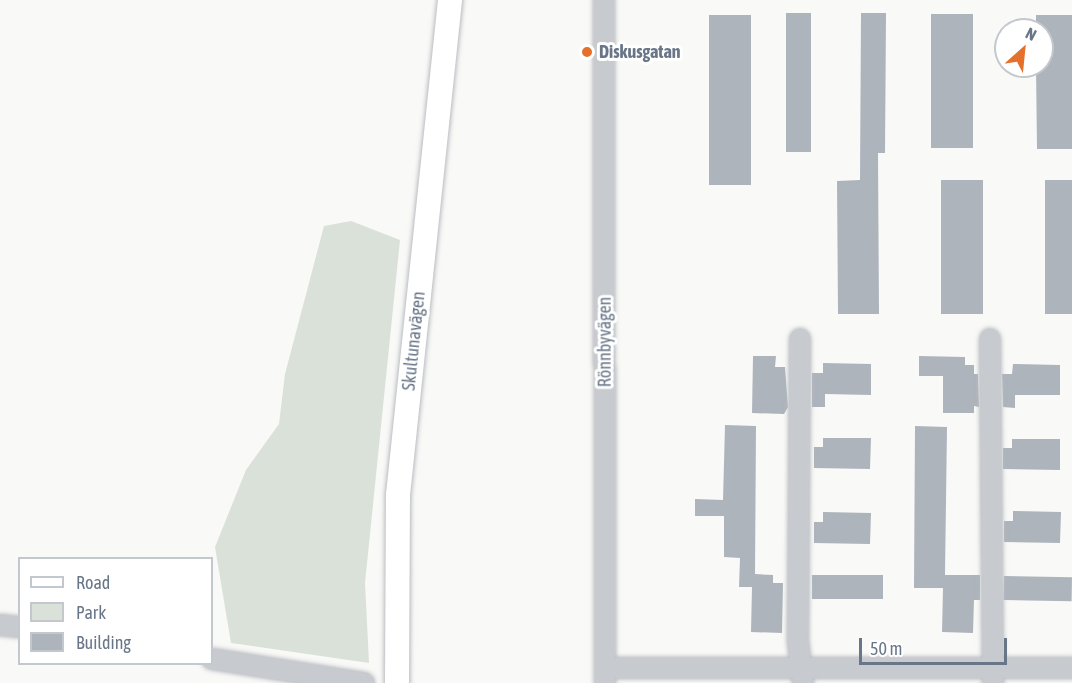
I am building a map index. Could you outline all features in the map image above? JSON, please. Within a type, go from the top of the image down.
[{"type":"main road","name":"Skultunavägen","points":[[397,683],[398,495],[450,0]]},
{"type":"street","name":"Rönnbyvägen","points":[[604,0],[605,676]]},
{"type":"street","points":[[800,339],[798,641],[803,675]]},
{"type":"street","points":[[990,339],[990,651],[993,675]]},
{"type":"street","points":[[0,625],[18,627]]},
{"type":"street","points":[[213,659],[364,683]]},
{"type":"street","points":[[605,676],[993,675],[1072,668]]},
{"type":"green space","points":[[351,221],[400,240],[365,583],[369,663],[231,643],[215,547],[246,470],[279,424],[285,374],[324,226]]},
{"type":"building","points":[[786,13],[811,13],[811,152],[786,152]]},
{"type":"building","points":[[861,13],[886,13],[885,153],[878,153],[879,314],[838,314],[837,181],[860,180]]},
{"type":"building","points":[[931,14],[973,14],[973,148],[931,148]]},
{"type":"building","points":[[709,15],[751,15],[751,185],[709,185]]},
{"type":"building","points":[[1036,15],[1072,15],[1072,149],[1037,149],[1036,78],[1054,78],[1054,18],[1036,18]]},
{"type":"building","points":[[941,180],[983,180],[983,314],[941,314]]},
{"type":"building","points":[[1045,180],[1072,180],[1072,314],[1045,314]]},
{"type":"building","points":[[753,356],[776,356],[775,367],[785,367],[788,407],[784,414],[752,413]]},
{"type":"building","points":[[919,356],[965,357],[965,365],[974,365],[974,374],[978,374],[979,407],[974,406],[974,413],[943,413],[943,376],[919,376]]},
{"type":"building","points":[[823,363],[871,364],[871,395],[825,394],[825,407],[812,407],[812,373],[823,373]]},
{"type":"building","points":[[1013,364],[1060,365],[1060,395],[1015,395],[1015,408],[1003,407],[1002,374],[1012,374]]},
{"type":"building","points":[[725,425],[756,426],[755,574],[773,575],[773,583],[783,583],[782,633],[751,632],[752,587],[739,587],[740,558],[724,557],[724,516],[695,516],[695,499],[723,500]]},
{"type":"building","points":[[915,426],[947,427],[945,575],[980,575],[980,600],[974,600],[973,633],[942,632],[943,588],[914,588]]},
{"type":"building","points":[[823,438],[871,438],[870,469],[814,468],[814,447],[823,447]]},
{"type":"building","points":[[1012,439],[1060,439],[1060,470],[1003,469],[1003,448],[1012,448]]},
{"type":"building","points":[[1013,511],[1061,512],[1060,543],[1004,542],[1004,521],[1013,521]]},
{"type":"building","points":[[823,512],[871,513],[870,544],[814,543],[814,522],[823,522]]},
{"type":"building","points":[[812,575],[883,575],[883,599],[812,599]]},
{"type":"building","points":[[1004,576],[1072,577],[1072,601],[1004,600]]},
{"type":"place","name":"Diskusgatan","points":[[587,52]]}]
